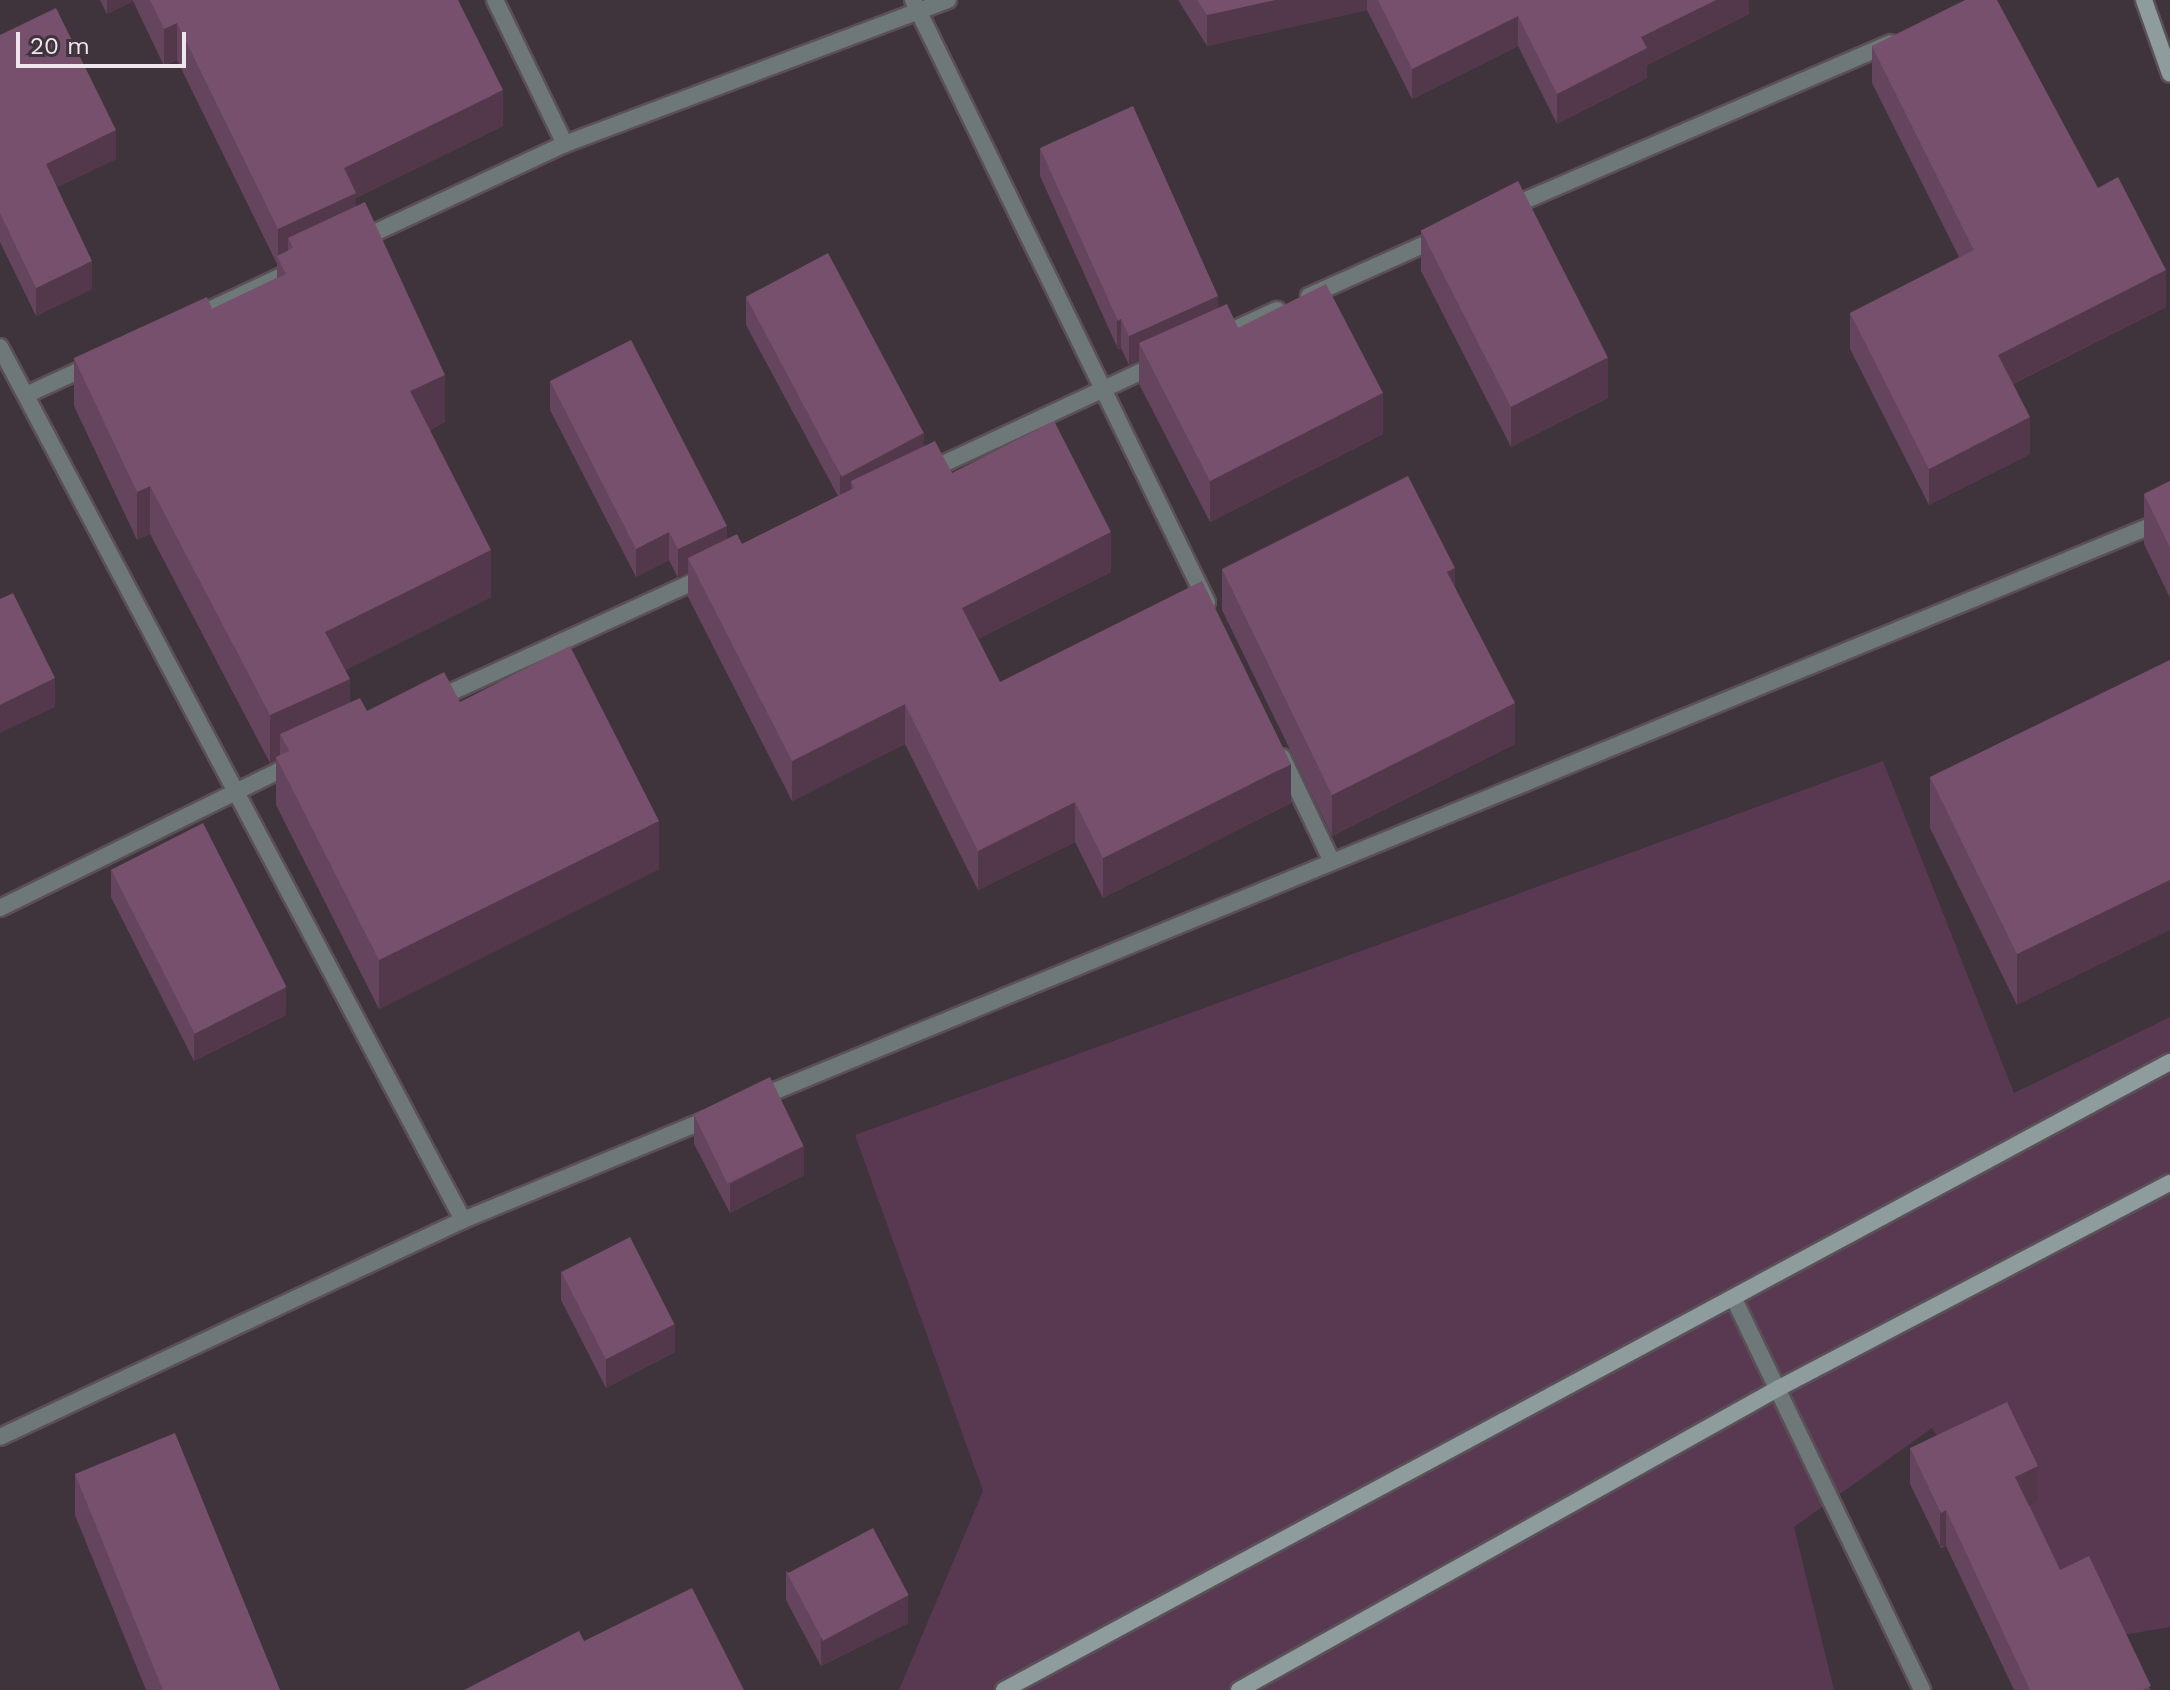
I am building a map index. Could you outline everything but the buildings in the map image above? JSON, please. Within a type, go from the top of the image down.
[{"type":"street","points":[[495,0],[565,144]]},
{"type":"street","points":[[338,250],[565,144],[916,6],[948,0]]},
{"type":"street","points":[[2144,0],[2170,74]]},
{"type":"street","points":[[916,6],[1215,617]]},
{"type":"street","points":[[1497,212],[1903,37]]},
{"type":"street","points":[[1206,342],[1454,231]]},
{"type":"street","points":[[182,322],[296,270]]},
{"type":"street","points":[[0,347],[463,1220]]},
{"type":"street","points":[[26,395],[111,355]]},
{"type":"street","points":[[918,476],[1177,355]]},
{"type":"street","points":[[0,1437],[463,1220],[2170,518]]},
{"type":"street","points":[[419,707],[717,571]]},
{"type":"street","points":[[1277,747],[1332,862]]},
{"type":"street","points":[[0,908],[306,758]]},
{"type":"street","points":[[1004,1690],[2170,1062]]},
{"type":"street","points":[[1239,1690],[1779,1388],[2170,1183]]},
{"type":"street","points":[[1734,1299],[1779,1388],[1830,1505],[1922,1690]]},
{"type":"shaded area","points":[[1883,761],[2014,1093],[2170,1017],[2170,1627],[2059,1646],[1932,1428],[1794,1527],[1834,1690],[899,1690],[983,1491],[855,1135]]}]
